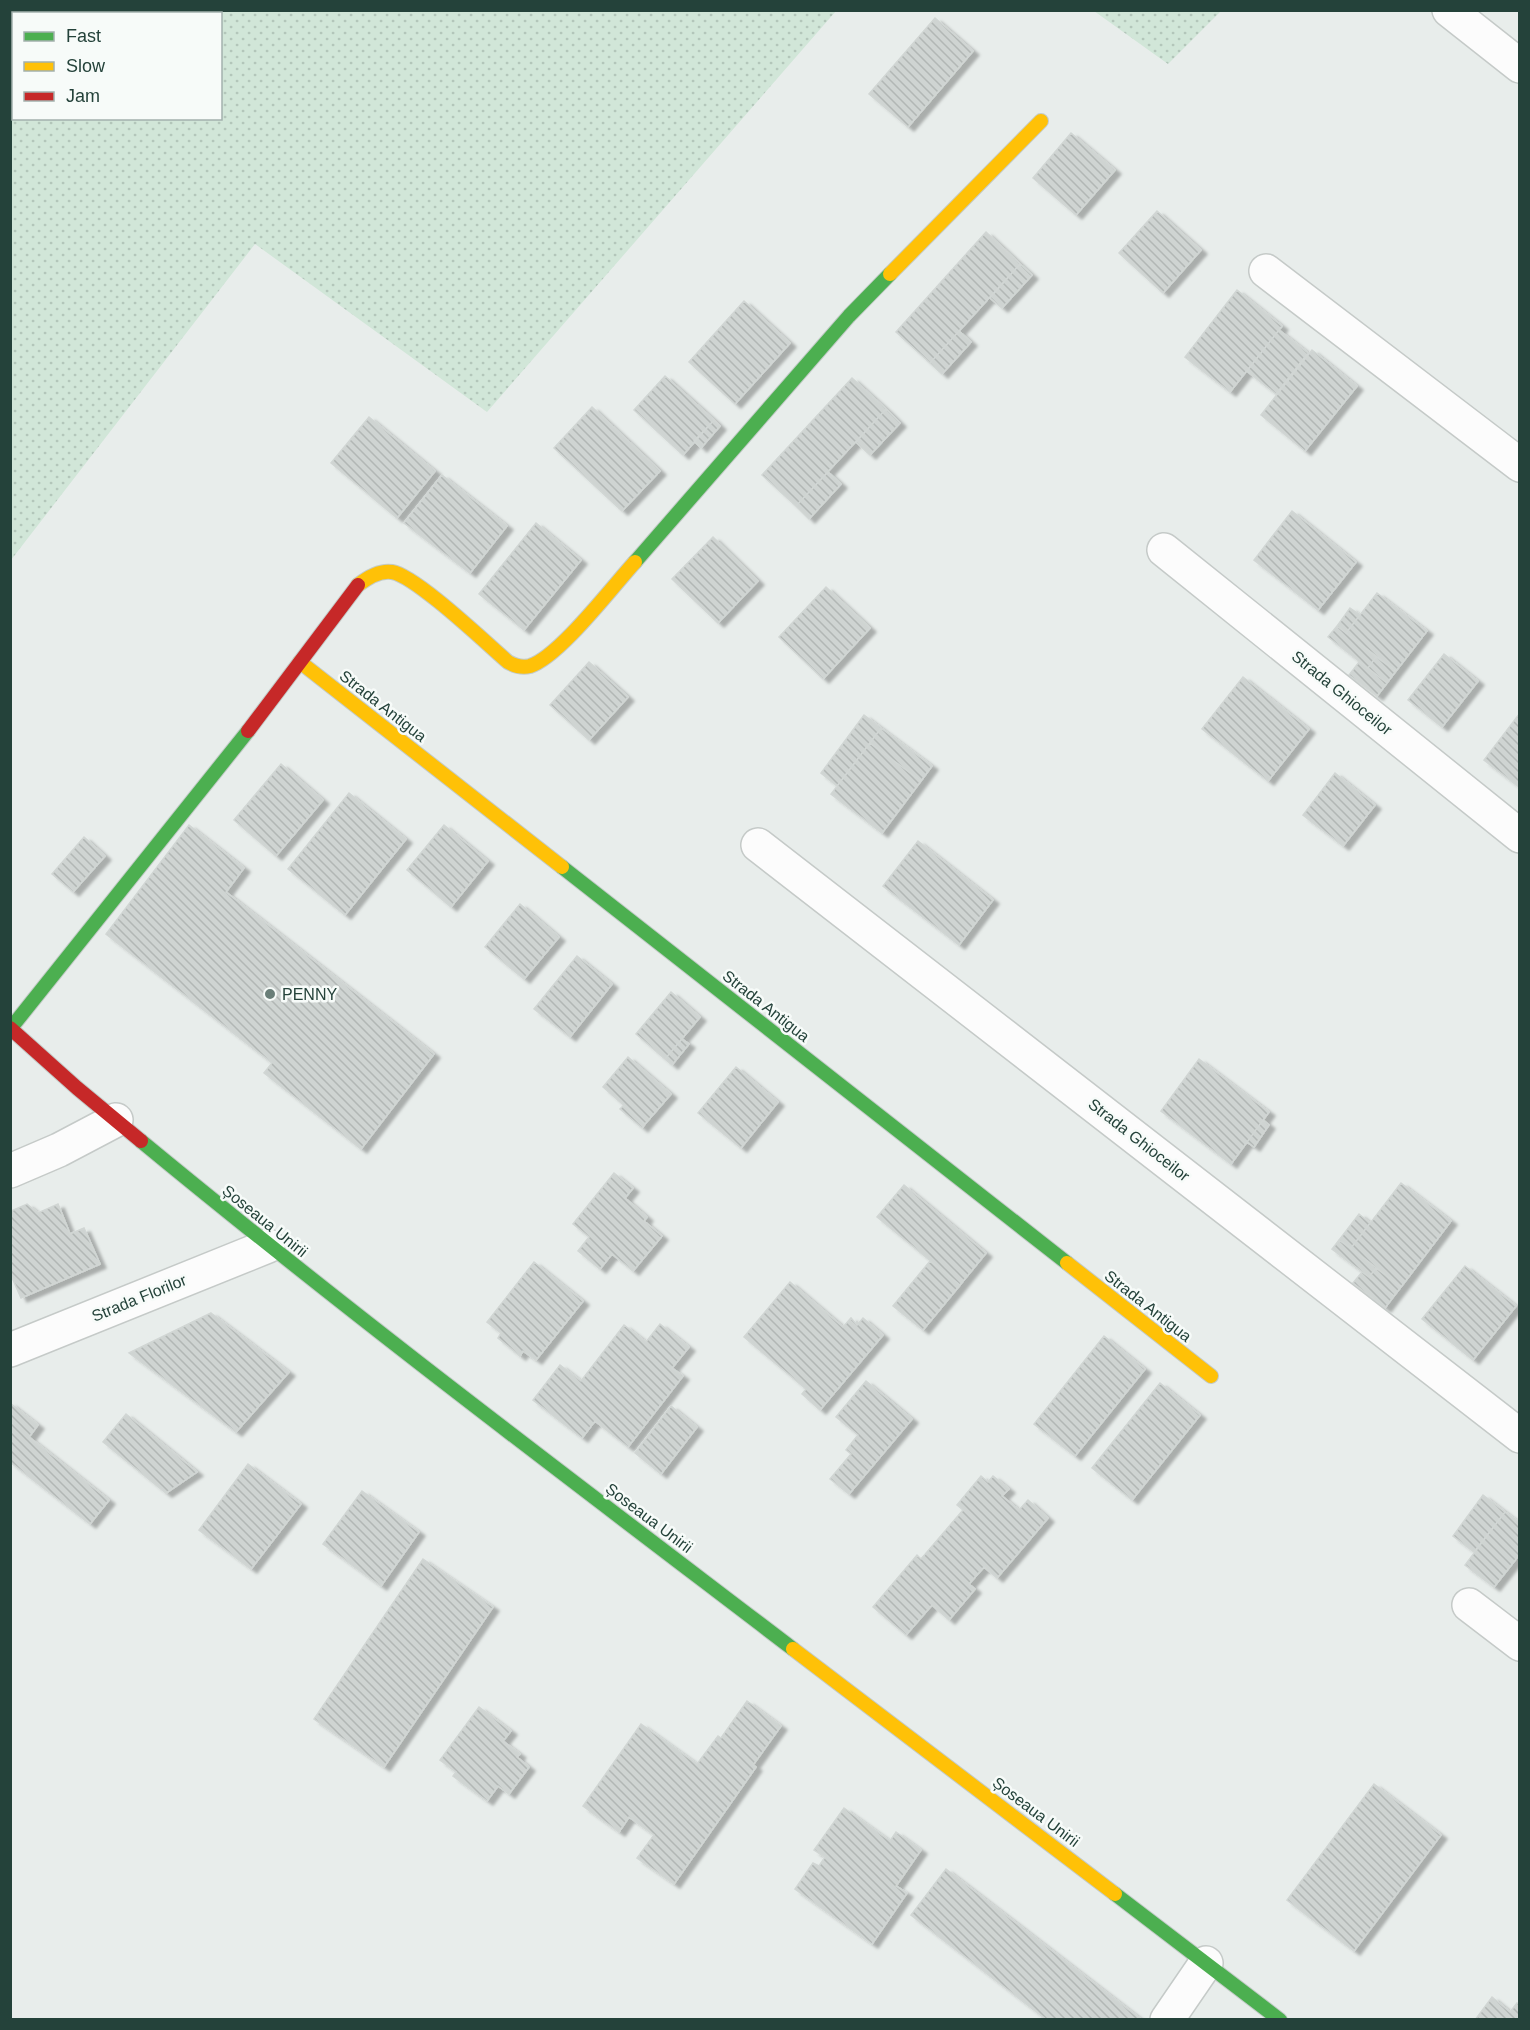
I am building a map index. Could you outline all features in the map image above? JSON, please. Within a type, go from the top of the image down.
[{"type":"street","points":[[1449,10],[1520,66]]},
{"type":"street","points":[[10,1028],[237,745],[358,585],[374,574],[393,571],[412,581],[507,663],[521,667],[535,664],[548,656],[585,619],[849,316],[1041,121]]},
{"type":"street","points":[[1266,271],[1520,465]]},
{"type":"street","name":"Strada Ghioceilor","points":[[1164,550],[1520,836]]},
{"type":"street","name":"Strada Antigua","points":[[300,662],[1211,1376]]},
{"type":"street","name":"Strada Ghioceilor","points":[[758,845],[1520,1436]]},
{"type":"street","name":"Șoseaua Unirii","points":[[10,1028],[41,1057],[268,1246],[471,1404],[1280,2019]]},
{"type":"street","points":[[10,1171],[59,1150],[116,1120]]},
{"type":"street","name":"Strada Florilor","points":[[10,1350],[268,1246]]},
{"type":"street","points":[[1469,1605],[1520,1644]]},
{"type":"street","points":[[1167,2019],[1206,1963]]},
{"type":"green space","points":[[11,10],[836,10],[487,412],[255,244],[11,560]]},
{"type":"green space","points":[[1094,11],[1221,11],[1168,64]]},
{"type":"building","points":[[935,18],[973,51],[908,127],[869,94]]},
{"type":"building","points":[[1071,133],[1115,170],[1076,215],[1033,178]]},
{"type":"building","points":[[1157,211],[1201,250],[1163,293],[1119,253]]},
{"type":"building","points":[[986,232],[1020,264],[930,363],[896,332]]},
{"type":"building","points":[[1020,264],[1032,275],[1002,308],[990,298]]},
{"type":"building","points":[[1237,290],[1282,326],[1230,392],[1185,357]]},
{"type":"building","points":[[744,301],[790,343],[735,404],[689,362]]},
{"type":"building","points":[[1279,330],[1308,353],[1276,394],[1247,371]]},
{"type":"building","points":[[959,331],[971,342],[942,374],[930,363]]},
{"type":"building","points":[[1312,350],[1357,386],[1305,451],[1261,415]]},
{"type":"building","points":[[665,376],[714,420],[683,455],[634,410]]},
{"type":"building","points":[[852,378],[886,409],[796,506],[762,475]]},
{"type":"building","points":[[592,407],[660,471],[622,511],[554,448]]},
{"type":"building","points":[[886,409],[900,423],[870,455],[856,442]]},
{"type":"building","points":[[369,417],[435,471],[397,518],[331,463]]},
{"type":"building","points":[[714,420],[720,426],[701,448],[694,441]]},
{"type":"building","points":[[828,472],[841,484],[809,519],[796,506]]},
{"type":"building","points":[[442,475],[507,526],[470,573],[404,523]]},
{"type":"building","points":[[1292,511],[1356,562],[1318,610],[1254,560]]},
{"type":"building","points":[[536,523],[581,560],[524,630],[479,594]]},
{"type":"building","points":[[713,537],[758,581],[718,623],[672,579]]},
{"type":"building","points":[[826,587],[870,628],[823,679],[779,637]]},
{"type":"building","points":[[1377,593],[1427,631],[1396,671],[1346,633]]},
{"type":"building","points":[[1350,608],[1360,615],[1346,633],[1337,626]]},
{"type":"building","points":[[1337,626],[1376,657],[1368,668],[1328,637]]},
{"type":"building","points":[[1444,654],[1478,681],[1442,727],[1408,700]]},
{"type":"building","points":[[1376,657],[1396,671],[1387,683],[1368,668]]},
{"type":"building","points":[[589,662],[628,697],[589,740],[550,705]]},
{"type":"building","points":[[1359,662],[1387,683],[1377,696],[1349,675]]},
{"type":"building","points":[[1243,677],[1309,729],[1268,781],[1202,729]]},
{"type":"building","points":[[1520,713],[1520,786],[1519,787],[1484,760]]},
{"type":"building","points":[[864,715],[881,728],[837,786],[821,773]]},
{"type":"building","points":[[881,728],[932,766],[921,781],[870,743]]},
{"type":"building","points":[[870,743],[921,781],[882,833],[831,794]]},
{"type":"building","points":[[281,764],[323,800],[276,856],[234,820]]},
{"type":"building","points":[[1335,773],[1375,805],[1343,846],[1303,815]]},
{"type":"building","points":[[349,793],[406,839],[345,915],[288,869]]},
{"type":"building","name":"PENNY","points":[[189,825],[244,868],[226,892],[434,1054],[361,1149],[264,1073],[272,1063],[106,934]]},
{"type":"building","points":[[444,825],[488,861],[451,907],[407,870]]},
{"type":"building","points":[[84,837],[105,856],[73,892],[52,874]]},
{"type":"building","points":[[918,841],[993,900],[959,945],[883,886]]},
{"type":"building","points":[[520,904],[559,937],[524,979],[485,947]]},
{"type":"building","points":[[577,956],[612,984],[570,1037],[534,1009]]},
{"type":"building","points":[[671,992],[700,1017],[665,1059],[636,1034]]},
{"type":"building","points":[[682,1039],[689,1044],[672,1065],[665,1059]]},
{"type":"building","points":[[628,1057],[671,1094],[645,1124],[603,1087]]},
{"type":"building","points":[[1199,1059],[1269,1112],[1231,1164],[1161,1111]]},
{"type":"building","points":[[736,1067],[778,1102],[741,1148],[698,1113]]},
{"type":"building","points":[[624,1105],[645,1124],[642,1128],[620,1109]]},
{"type":"building","points":[[1263,1120],[1269,1125],[1254,1147],[1247,1142]]},
{"type":"building","points":[[614,1173],[633,1188],[625,1198],[647,1217],[644,1221],[662,1236],[633,1271],[612,1254],[600,1269],[578,1251],[589,1237],[573,1224]]},
{"type":"building","points":[[1401,1183],[1451,1221],[1401,1287],[1351,1248]]},
{"type":"building","points":[[904,1185],[986,1253],[960,1285],[877,1217]]},
{"type":"building","points":[[27,1204],[38,1213],[58,1204],[70,1234],[84,1228],[100,1264],[21,1298],[10,1273],[10,1215],[11,1211]]},
{"type":"building","points":[[1359,1214],[1370,1223],[1351,1248],[1339,1240]]},
{"type":"building","points":[[1339,1240],[1376,1268],[1369,1277],[1332,1249]]},
{"type":"building","points":[[930,1261],[960,1285],[923,1330],[893,1306]]},
{"type":"building","points":[[534,1262],[583,1301],[536,1360],[523,1351],[520,1356],[498,1338],[501,1333],[487,1322]]},
{"type":"building","points":[[1465,1266],[1516,1306],[1473,1360],[1422,1319]]},
{"type":"building","points":[[1376,1268],[1401,1287],[1394,1296],[1369,1277]]},
{"type":"building","points":[[1362,1272],[1394,1296],[1385,1308],[1353,1283]]},
{"type":"building","points":[[790,1282],[843,1327],[851,1318],[857,1325],[863,1318],[883,1335],[820,1410],[802,1394],[806,1389],[744,1337]]},
{"type":"building","points":[[211,1313],[289,1372],[236,1432],[129,1353]]},
{"type":"building","points":[[660,1324],[689,1347],[672,1368],[683,1376],[628,1447],[595,1421],[582,1438],[533,1400],[560,1365],[581,1381],[624,1325],[646,1342]]},
{"type":"building","points":[[1104,1336],[1145,1369],[1075,1456],[1034,1424]]},
{"type":"building","points":[[866,1381],[912,1419],[849,1494],[830,1479],[851,1454],[846,1450],[858,1435],[836,1417]]},
{"type":"building","points":[[1160,1383],[1200,1415],[1132,1500],[1092,1468]]},
{"type":"building","points":[[10,1403],[38,1425],[29,1437],[109,1500],[90,1524],[10,1462]]},
{"type":"building","points":[[671,1406],[697,1427],[661,1474],[635,1453]]},
{"type":"building","points":[[126,1414],[197,1472],[166,1493],[103,1442]]},
{"type":"building","points":[[248,1464],[301,1504],[251,1569],[199,1530]]},
{"type":"building","points":[[981,1476],[988,1482],[993,1476],[1009,1489],[1002,1496],[1019,1510],[1028,1500],[1048,1518],[997,1578],[984,1567],[969,1584],[975,1589],[949,1620],[932,1605],[906,1635],[873,1607],[917,1555],[921,1559],[963,1510],[957,1505]]},
{"type":"building","points":[[362,1491],[419,1532],[381,1586],[323,1544]]},
{"type":"building","points":[[1483,1495],[1505,1512],[1474,1552],[1453,1536]]},
{"type":"building","points":[[1505,1512],[1520,1523],[1520,1554],[1494,1587],[1465,1565]]},
{"type":"building","points":[[423,1559],[493,1607],[384,1767],[314,1719]]},
{"type":"building","points":[[747,1701],[781,1726],[753,1765],[756,1767],[674,1884],[637,1858],[654,1835],[629,1817],[619,1832],[583,1806],[641,1724],[697,1764],[718,1736],[721,1738]]},
{"type":"building","points":[[479,1707],[511,1731],[503,1741],[520,1754],[517,1757],[529,1767],[509,1794],[498,1786],[487,1801],[453,1776],[456,1772],[440,1760]]},
{"type":"building","points":[[1374,1784],[1441,1835],[1354,1951],[1287,1900]]},
{"type":"building","points":[[844,1808],[890,1841],[896,1832],[921,1850],[896,1886],[907,1893],[872,1944],[795,1889],[813,1863],[819,1866],[825,1857],[814,1850]]},
{"type":"building","points":[[946,1869],[1142,2020],[1047,2020],[911,1915]]},
{"type":"building","points":[[1492,1997],[1510,2012],[1517,2003],[1520,2005],[1520,2020],[1475,2020]]},
{"type":"traffic: fast","points":[[635,562],[849,316],[890,274]]},
{"type":"traffic: fast","points":[[11,1028],[248,731]]},
{"type":"traffic: fast","points":[[562,867],[1067,1263]]},
{"type":"traffic: fast","points":[[141,1141],[383,1335],[793,1649]]},
{"type":"traffic: fast","points":[[1115,1894],[1280,2020]]},
{"type":"traffic: slow","points":[[890,274],[1041,121]]},
{"type":"traffic: slow","points":[[358,585],[378,573],[392,572],[403,576],[433,597],[508,662],[527,667],[542,660],[556,649],[635,562]]},
{"type":"traffic: slow","points":[[300,662],[562,867]]},
{"type":"traffic: slow","points":[[1067,1263],[1211,1376]]},
{"type":"traffic: slow","points":[[793,1649],[1115,1894]]},
{"type":"traffic: jam","points":[[248,731],[358,585]]},
{"type":"traffic: jam","points":[[10,1028],[141,1141]]},
{"type":"place","name":"PENNY","points":[[270,994]]}]
